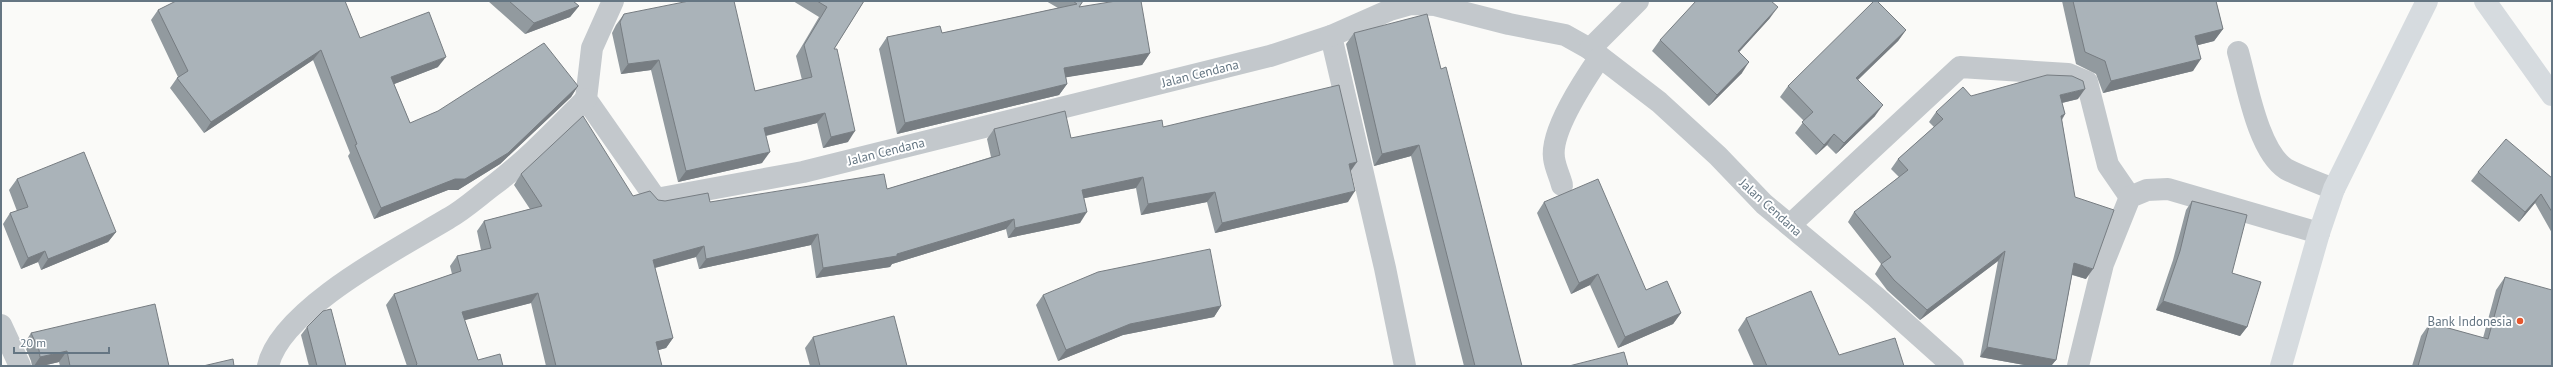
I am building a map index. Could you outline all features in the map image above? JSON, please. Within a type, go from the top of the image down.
[{"type":"main road","points":[[2281,366],[2319,233],[2334,189],[2427,1]]},
{"type":"main road","points":[[2485,1],[2552,95]]},
{"type":"street","points":[[268,366],[280,338],[307,311],[354,276],[451,217],[498,182],[586,99],[592,48],[613,1]]},
{"type":"street","points":[[1562,185],[1553,157],[1557,137],[1595,53],[1638,1]]},
{"type":"street","name":"Jalan Cendana","points":[[586,99],[656,199],[803,172],[1270,56],[1331,36],[1390,10],[1411,4],[1435,5],[1510,24],[1565,35],[1595,53],[1659,102],[1790,225],[1876,297],[1952,366]]},
{"type":"street","points":[[1331,36],[1405,366]]},
{"type":"street","points":[[2238,52],[2264,143],[2274,157],[2286,168],[2334,189]]},
{"type":"street","points":[[1790,225],[1960,67],[2068,74],[2086,82],[2108,165],[2130,197]]},
{"type":"street","points":[[2078,366],[2103,264],[2130,197],[2147,190],[2168,189],[2319,233]]},
{"type":"street","points":[[1,325],[20,366]]},
{"type":"building","points":[[176,1],[345,1],[360,38],[429,12],[446,57],[391,77],[410,123],[438,111],[544,43],[578,86],[508,153],[465,179],[455,179],[381,208],[355,145],[357,144],[321,50],[211,122],[177,78],[188,71],[158,10]]},
{"type":"building","points":[[509,1],[573,1],[579,6],[534,23]]},
{"type":"building","points":[[689,1],[734,1],[755,91],[812,77],[804,45],[827,7],[817,1],[864,1],[834,49],[837,49],[855,131],[831,137],[825,113],[764,128],[770,152],[686,171],[659,60],[628,64],[620,22],[624,14]]},
{"type":"building","points":[[1073,1],[1083,1],[1079,7],[1116,1],[1141,1],[1150,53],[1064,68],[1067,84],[905,123],[887,37],[940,26],[942,33],[1077,4]]},
{"type":"building","points":[[1696,1],[1771,1],[1778,7],[1738,51],[1749,62],[1717,95],[1660,40]]},
{"type":"building","points":[[1874,1],[1877,1],[1906,30],[1856,78],[1883,105],[1844,143],[1834,134],[1824,145],[1802,122],[1813,112],[1788,86]]},
{"type":"building","points":[[2073,1],[2216,1],[2223,29],[2195,36],[2201,59],[2111,81],[2105,61],[2085,52]]},
{"type":"building","points":[[1427,14],[1441,69],[1446,67],[1522,366],[1475,366],[1419,145],[1382,154],[1354,33]]},
{"type":"building","points":[[2047,75],[2072,76],[2083,81],[2085,89],[2060,95],[2065,114],[2061,116],[2075,197],[2114,210],[2093,269],[2074,263],[2056,360],[1987,347],[2005,251],[1927,310],[1894,280],[1881,264],[1891,257],[1854,212],[1908,170],[1898,159],[1943,119],[1936,112],[1963,87],[1971,96]]},
{"type":"building","points":[[1339,85],[1357,162],[1349,164],[1355,191],[1222,223],[1215,192],[1148,204],[1143,177],[1082,190],[1087,212],[1015,228],[1014,219],[897,254],[897,256],[823,268],[818,234],[706,259],[704,246],[653,260],[673,338],[656,342],[662,366],[556,366],[538,293],[462,312],[478,360],[500,354],[503,366],[415,366],[417,364],[394,294],[461,271],[457,256],[491,248],[484,221],[542,206],[521,174],[583,116],[633,196],[650,191],[658,200],[665,201],[708,193],[710,202],[884,174],[887,189],[1000,155],[994,129],[1065,111],[1071,138],[1162,120],[1163,127]]},
{"type":"building","points":[[2506,139],[2552,178],[2552,212],[2541,194],[2525,212],[2478,172]]},
{"type":"building","points":[[84,152],[116,232],[48,259],[45,251],[28,258],[10,213],[28,207],[17,179]]},
{"type":"building","points":[[1598,179],[1646,290],[1667,281],[1681,313],[1625,337],[1598,274],[1579,283],[1544,202]]},
{"type":"building","points":[[2192,201],[2247,215],[2232,273],[2261,282],[2247,327],[2163,301],[2180,251]]},
{"type":"building","points":[[1210,249],[1221,306],[1130,324],[1066,350],[1043,295],[1098,272]]},
{"type":"building","name":"Bank Indonesia","points":[[2505,277],[2552,290],[2552,366],[2418,366],[2430,323],[2488,339]]},
{"type":"building","points":[[1811,291],[1839,355],[1895,338],[1904,366],[1767,366],[1746,318]]},
{"type":"building","points":[[155,304],[169,366],[70,366],[67,351],[40,357],[39,350],[31,333]]},
{"type":"building","points":[[331,309],[346,366],[317,366],[307,327],[323,311]]},
{"type":"building","points":[[894,316],[907,366],[820,366],[813,337]]},
{"type":"building","points":[[1624,352],[1628,366],[1569,366]]},
{"type":"building","points":[[233,359],[234,366],[203,366]]},
{"type":"place","name":"Bank Indonesia","points":[[2520,321]]}]
